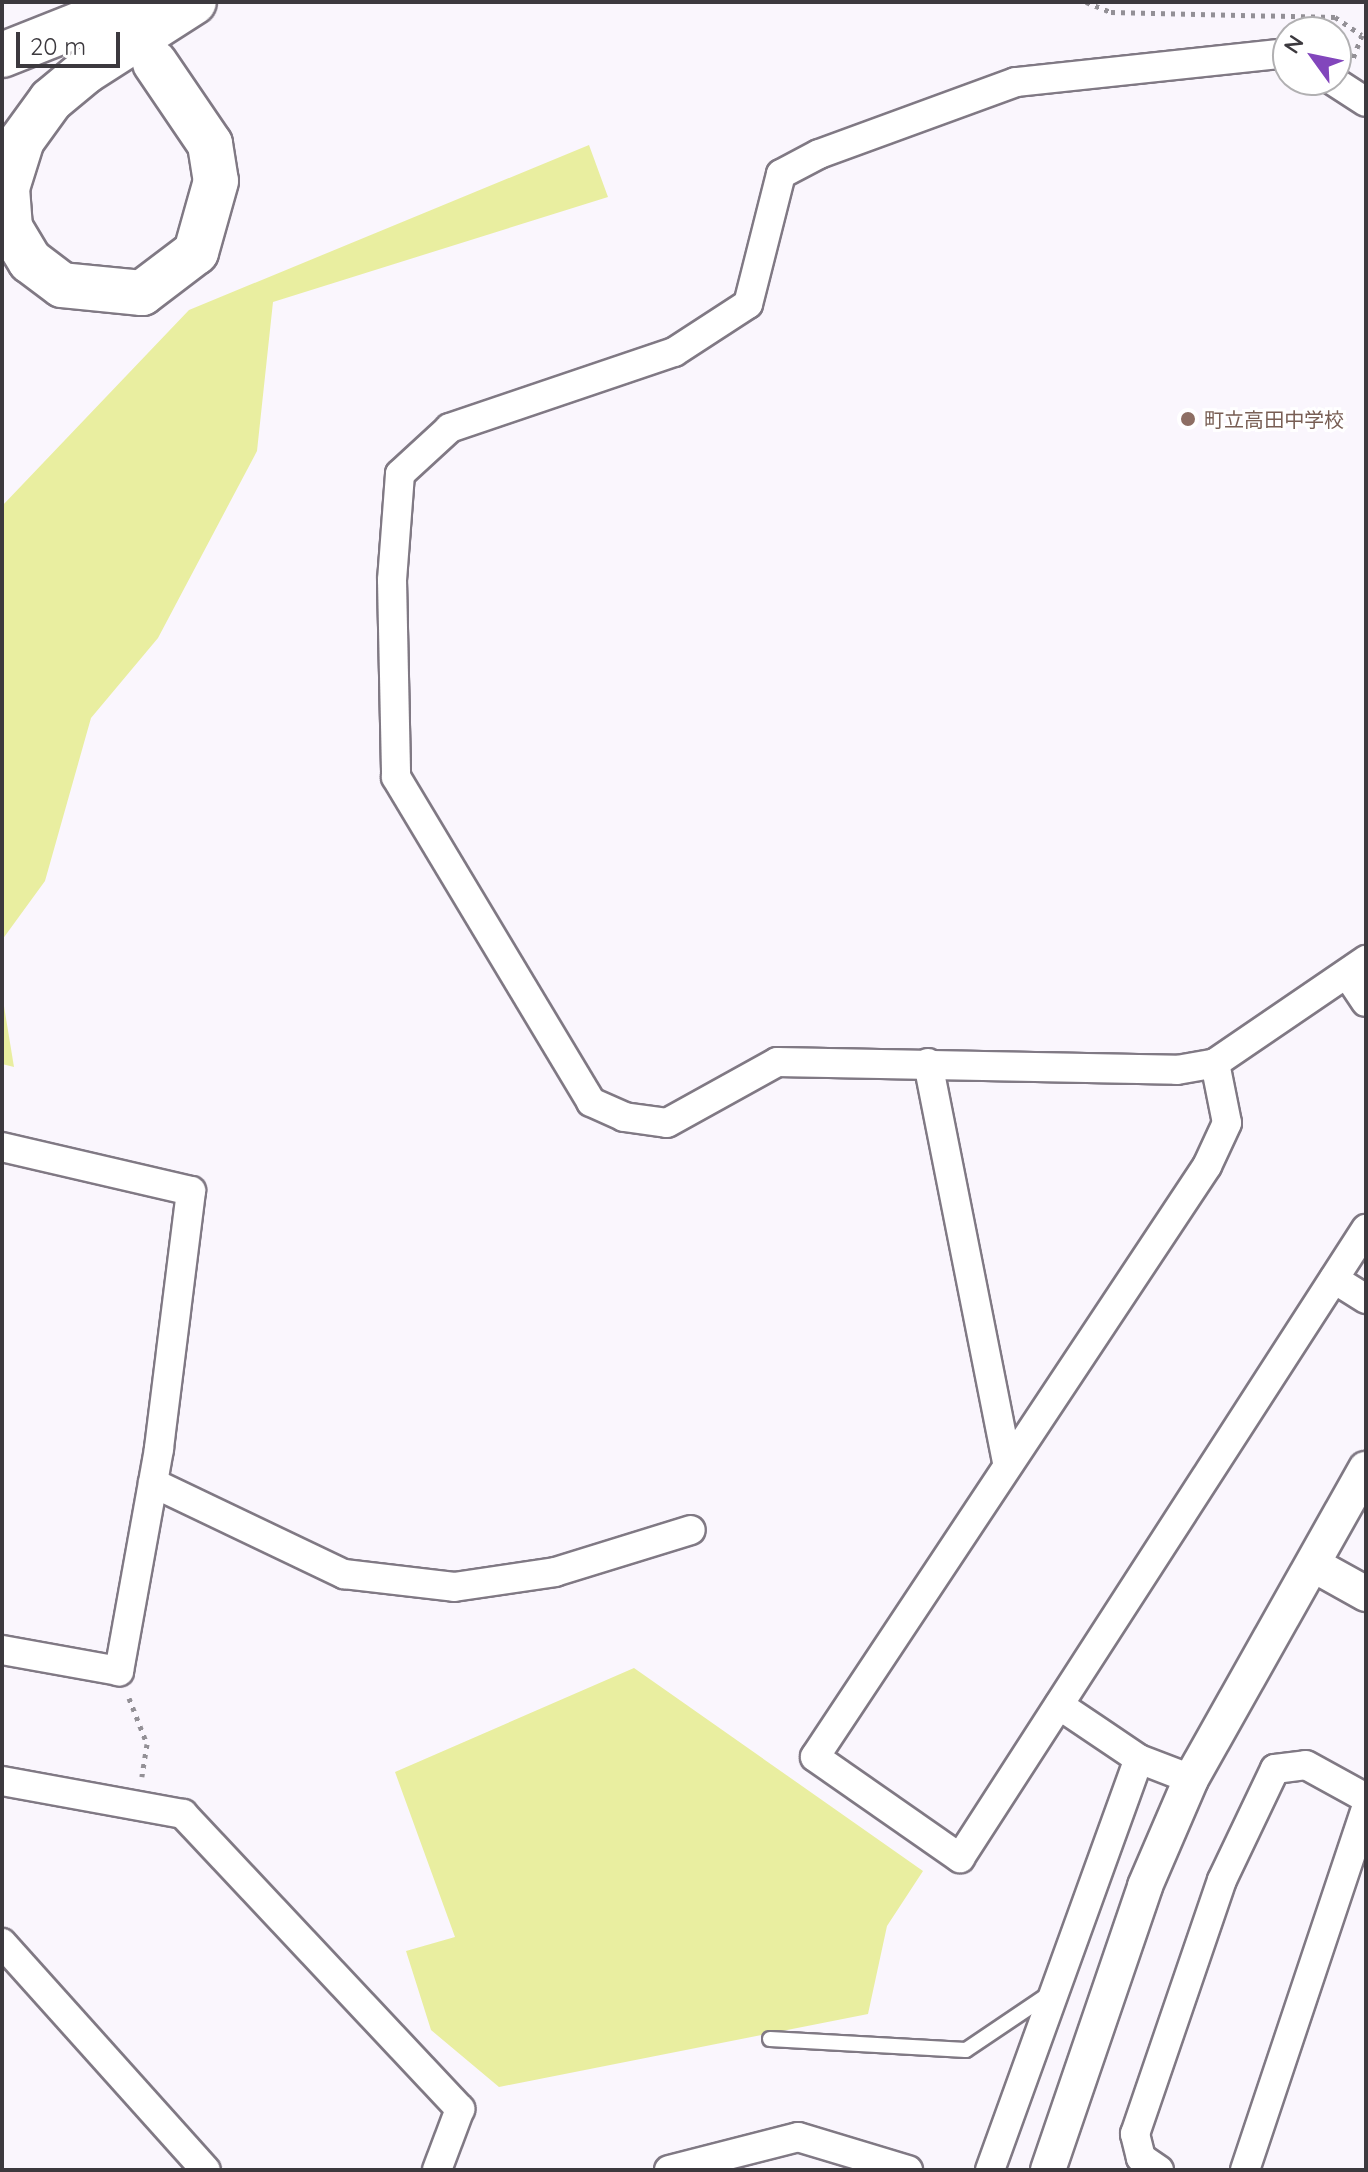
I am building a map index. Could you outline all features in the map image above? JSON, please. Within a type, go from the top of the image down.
[{"type":"highway","points":[[2,23],[61,2]]},
{"type":"highway","points":[[2,30],[68,2]]},
{"type":"highway","points":[[2,55],[136,2]]},
{"type":"highway","points":[[155,63],[210,144],[216,181],[196,252],[142,293],[62,285],[30,261],[10,228],[7,188],[22,140],[51,100],[86,71],[194,2]]},
{"type":"street","points":[[1272,55],[1016,82],[819,154],[781,174],[748,304],[674,352],[450,428],[400,474],[392,580],[396,777],[591,1102],[624,1117],[667,1123],[777,1062],[1177,1070],[1215,1063],[1357,969],[1366,1002]]},
{"type":"street","points":[[928,1063],[1007,1462]]},
{"type":"street","points":[[1215,1063],[1227,1123],[1207,1166],[1007,1462],[815,1757],[960,1858],[1366,1229]]},
{"type":"street","points":[[2,1147],[191,1191],[153,1483],[119,1671],[2,1650]]},
{"type":"street","points":[[1334,1279],[1366,1299]]},
{"type":"street","points":[[1048,2170],[1145,1886],[1191,1779],[1366,1469]]},
{"type":"street","points":[[153,1483],[344,1574],[454,1587],[555,1572],[691,1530]]},
{"type":"street","points":[[1314,1565],[1366,1594]]},
{"type":"street","points":[[1059,1705],[1139,1759],[1191,1779]]},
{"type":"street","points":[[990,2170],[1139,1759]]},
{"type":"street","points":[[1159,2170],[1141,2158],[1135,2134],[1222,1880],[1275,1769],[1306,1765],[1366,1798]]},
{"type":"street","points":[[2,1781],[183,1814],[460,2109],[437,2170]]},
{"type":"street","points":[[1245,2170],[1366,1809]]},
{"type":"street","points":[[2,1943],[206,2170]]},
{"type":"street","points":[[669,2170],[798,2137],[868,2164],[908,2170]]},
{"type":"lane","points":[[770,2039],[966,2050],[1053,1991]]},
{"type":"path","points":[[1086,2],[1111,12],[1290,16]]},
{"type":"path","points":[[1352,28],[1362,35],[1352,71]]},
{"type":"path","points":[[119,1671],[147,1744],[138,1805]]},
{"type":"green space","points":[[589,145],[608,197],[273,302],[257,451],[158,638],[91,718],[45,881],[2,940],[2,506],[189,310]]},
{"type":"green space","points":[[2,994],[14,1067],[2,1064]]},
{"type":"green space","points":[[634,1668],[923,1871],[887,1926],[868,2014],[499,2087],[431,2030],[406,1951],[455,1937],[395,1772]]},
{"type":"place","name":"町立高田中学校","points":[[1188,419]]}]
